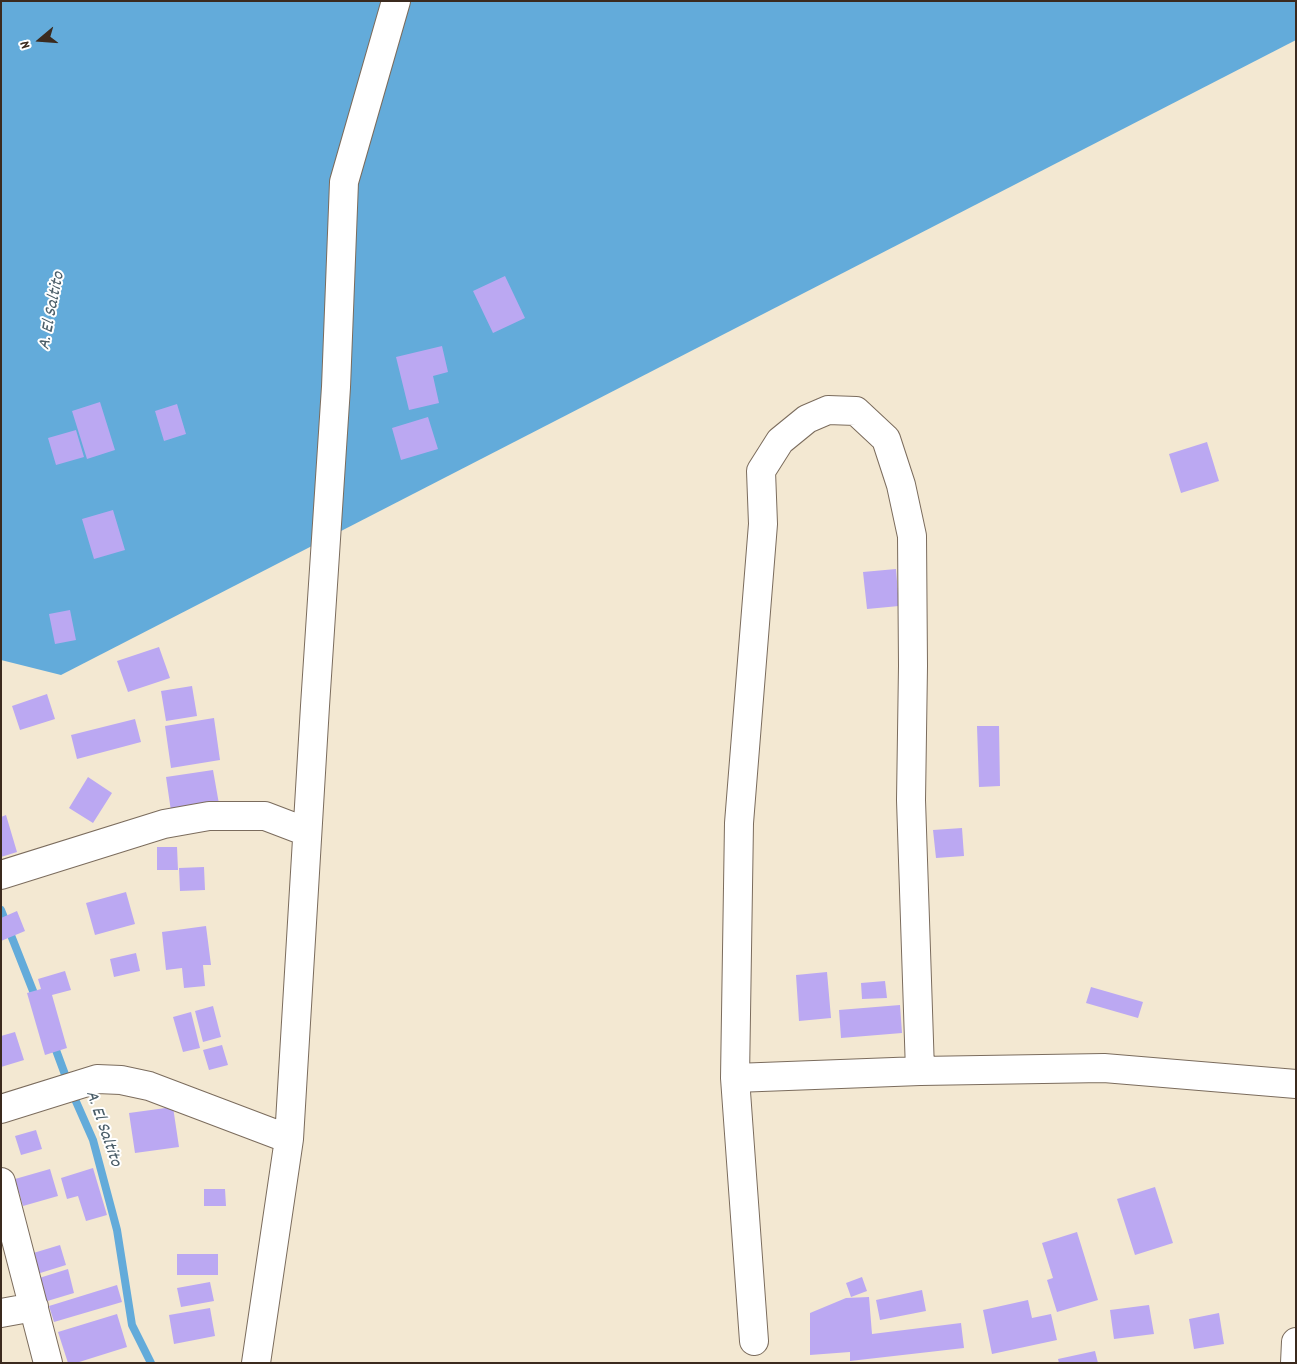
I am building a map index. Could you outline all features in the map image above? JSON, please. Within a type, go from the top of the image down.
[{"type":"street","points":[[256,1363],[289,1139],[336,387],[344,182],[396,1]]},
{"type":"street","points":[[754,1340],[735,1078],[739,823],[763,524],[762,471],[780,441],[807,419],[828,410],[856,411],[886,439],[901,485],[912,536],[911,800],[920,1071]]},
{"type":"street","points":[[1,875],[164,824],[208,816],[265,816],[308,832]]},
{"type":"street","points":[[735,1078],[920,1071],[1104,1068],[1296,1084]]},
{"type":"street","points":[[1,1109],[96,1079],[121,1080],[149,1086],[289,1139]]},
{"type":"street","points":[[1,1182],[48,1363]]},
{"type":"street","points":[[1,1313],[34,1307]]},
{"type":"street","points":[[1296,1342],[1296,1363]]},
{"type":"water","points":[[1,1],[1296,1],[1296,40],[61,675],[1,660]]},
{"type":"building","points":[[505,276],[525,318],[493,333],[473,291]]},
{"type":"building","points":[[442,346],[448,372],[433,376],[439,403],[409,410],[396,357]]},
{"type":"building","points":[[100,402],[115,450],[87,459],[72,411]]},
{"type":"building","points":[[177,404],[186,434],[164,441],[155,411]]},
{"type":"building","points":[[428,417],[438,449],[401,460],[392,428]]},
{"type":"building","points":[[76,430],[84,457],[56,465],[48,438]]},
{"type":"building","points":[[1207,442],[1219,481],[1181,493],[1169,454]]},
{"type":"building","points":[[113,510],[125,550],[94,559],[82,519]]},
{"type":"building","points":[[896,569],[899,606],[867,609],[863,572]]},
{"type":"building","points":[[70,610],[76,640],[55,644],[49,614]]},
{"type":"building","points":[[159,647],[170,678],[128,692],[117,661]]},
{"type":"building","points":[[192,686],[197,716],[166,721],[161,691]]},
{"type":"building","points":[[47,694],[55,719],[20,730],[12,706]]},
{"type":"building","points":[[214,718],[220,760],[171,768],[165,726]]},
{"type":"building","points":[[135,719],[141,742],[77,759],[71,735]]},
{"type":"building","points":[[977,726],[999,726],[1000,786],[979,787]]},
{"type":"building","points":[[213,770],[219,804],[171,811],[166,777]]},
{"type":"building","points":[[88,777],[112,793],[93,823],[69,808]]},
{"type":"building","points":[[6,815],[17,852],[1,857],[1,817]]},
{"type":"building","points":[[962,828],[964,856],[936,858],[933,830]]},
{"type":"building","points":[[157,847],[177,847],[178,870],[157,870]]},
{"type":"building","points":[[204,867],[205,890],[180,891],[179,868]]},
{"type":"building","points":[[126,892],[135,924],[95,935],[86,903]]},
{"type":"building","points":[[17,911],[25,931],[1,941],[1,918]]},
{"type":"building","points":[[206,926],[211,965],[203,965],[205,986],[184,988],[182,968],[166,970],[162,932]]},
{"type":"building","points":[[136,953],[140,971],[114,977],[110,959]]},
{"type":"building","points":[[65,971],[71,990],[52,995],[67,1048],[45,1055],[27,993],[41,989],[38,979]]},
{"type":"building","points":[[827,972],[831,1018],[799,1021],[796,975]]},
{"type":"building","points":[[885,981],[887,998],[862,999],[861,983]]},
{"type":"building","points":[[1091,987],[1143,1002],[1138,1018],[1086,1003]]},
{"type":"building","points":[[900,1005],[902,1033],[841,1038],[839,1010]]},
{"type":"building","points":[[213,1006],[221,1037],[203,1042],[195,1011]]},
{"type":"building","points":[[191,1012],[200,1048],[183,1052],[173,1017]]},
{"type":"building","points":[[15,1032],[24,1060],[1,1067],[1,1036]]},
{"type":"building","points":[[222,1045],[228,1065],[209,1070],[203,1050]]},
{"type":"building","points":[[173,1107],[179,1147],[135,1153],[129,1113]]},
{"type":"building","points":[[36,1130],[42,1149],[21,1155],[15,1136]]},
{"type":"building","points":[[93,1168],[107,1215],[86,1221],[78,1196],[67,1199],[61,1178]]},
{"type":"building","points":[[50,1169],[58,1196],[23,1206],[15,1179]]},
{"type":"building","points":[[1155,1187],[1173,1243],[1135,1255],[1117,1199]]},
{"type":"building","points":[[204,1189],[225,1189],[226,1206],[204,1206]]},
{"type":"building","points":[[1077,1232],[1098,1300],[1057,1312],[1047,1280],[1053,1278],[1042,1243]]},
{"type":"building","points":[[60,1245],[66,1265],[37,1274],[30,1254]]},
{"type":"building","points":[[177,1254],[218,1254],[218,1275],[177,1275]]},
{"type":"building","points":[[68,1269],[74,1293],[44,1302],[36,1279]]},
{"type":"building","points":[[862,1277],[867,1291],[851,1297],[846,1283]]},
{"type":"building","points":[[210,1282],[214,1301],[181,1307],[177,1288]]},
{"type":"building","points":[[117,1285],[122,1302],[54,1322],[49,1306]]},
{"type":"building","points":[[922,1290],[926,1311],[880,1320],[876,1300]]},
{"type":"building","points":[[869,1297],[872,1334],[961,1323],[964,1348],[850,1361],[850,1352],[810,1355],[810,1313],[846,1298]]},
{"type":"building","points":[[1028,1300],[1032,1318],[1051,1314],[1057,1340],[992,1354],[983,1310]]},
{"type":"building","points":[[1149,1305],[1154,1334],[1114,1339],[1110,1310]]},
{"type":"building","points":[[210,1308],[215,1336],[174,1344],[169,1315]]},
{"type":"building","points":[[1219,1313],[1224,1344],[1194,1349],[1189,1319]]},
{"type":"building","points":[[117,1314],[127,1347],[76,1363],[68,1363],[58,1332]]},
{"type":"building","points":[[1095,1351],[1098,1363],[1059,1363],[1058,1359]]},
{"type":"waterway","name":"A. El Saltito","points":[[1,910],[37,1001]]},
{"type":"waterway","name":"A. El Saltito","points":[[53,1042],[70,1088],[93,1140],[117,1230],[132,1325],[151,1363]]}]
